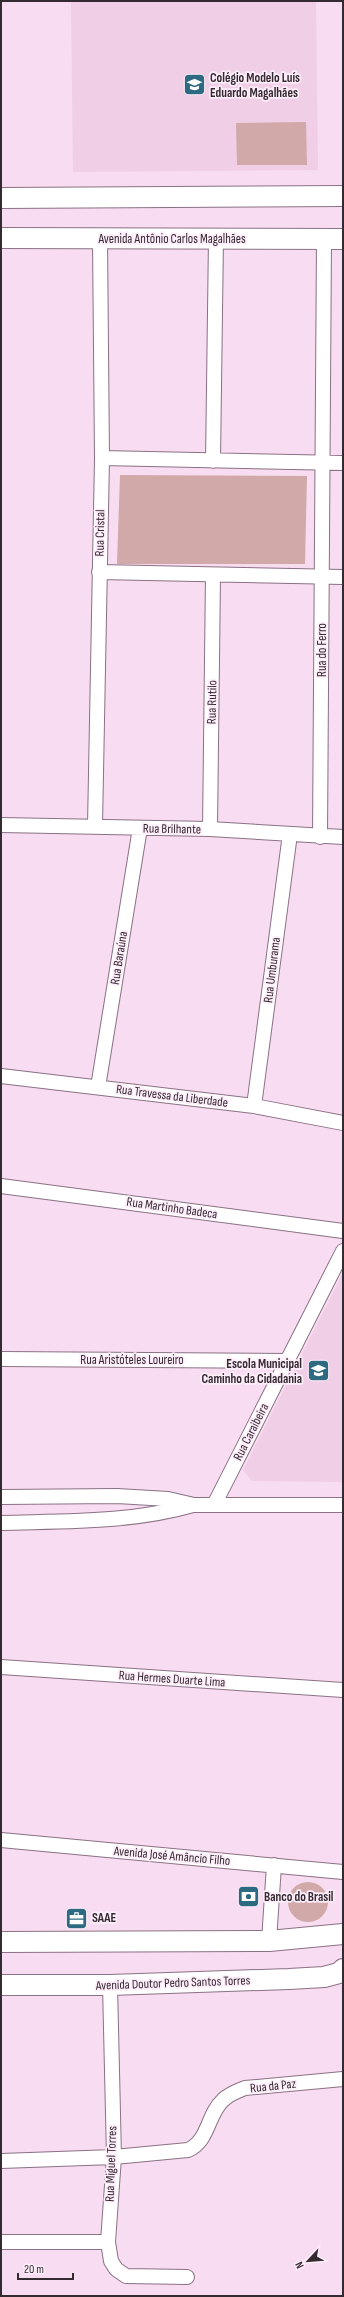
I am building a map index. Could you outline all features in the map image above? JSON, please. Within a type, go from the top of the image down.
[{"type":"street","points":[[1,198],[343,196]]},
{"type":"street","name":"Avenida Antônio Carlos Magalhães","points":[[1,238],[343,239]]},
{"type":"street","points":[[213,461],[216,238]]},
{"type":"street","name":"Rua Cristal","points":[[95,826],[102,458],[100,239]]},
{"type":"street","name":"Rua do Ferro","points":[[320,837],[324,463],[324,239]]},
{"type":"street","points":[[102,458],[343,463]]},
{"type":"street","points":[[99,572],[343,577]]},
{"type":"street","name":"Rua Rutilo","points":[[210,829],[213,575]]},
{"type":"street","name":"Rua Brilhante","points":[[1,825],[210,829],[343,838]]},
{"type":"street","name":"Rua Baraúna","points":[[98,1088],[140,828]]},
{"type":"street","name":"Rua Umburama","points":[[254,1106],[290,834]]},
{"type":"street","name":"Rua Travessa da Liberdade","points":[[1,1076],[254,1106],[343,1123]]},
{"type":"street","name":"Rua Martinho Badeca","points":[[1,1186],[343,1231]]},
{"type":"street","name":"Rua Caraibeira","points":[[214,1506],[343,1251]]},
{"type":"street","name":"Rua Aristóteles Loureiro","points":[[1,1359],[288,1361]]},
{"type":"street","points":[[1,1497],[117,1496],[168,1499],[194,1505],[214,1506],[343,1505]]},
{"type":"street","points":[[1,1523],[136,1518],[160,1515],[194,1505]]},
{"type":"street","name":"Rua Hermes Duarte Lima","points":[[1,1667],[343,1690]]},
{"type":"street","name":"Avenida José Amâncio Filho","points":[[1,1840],[343,1872]]},
{"type":"street","points":[[269,1941],[274,1866]]},
{"type":"street","points":[[1,1942],[269,1941],[343,1934]]},
{"type":"street","name":"Avenida Doutor Pedro Santos Torres","points":[[1,1985],[110,1985],[317,1978],[339,1973],[343,1969]]},
{"type":"street","name":"Rua Miguel Torres","points":[[110,1985],[114,2157],[108,2242],[111,2261],[116,2269],[126,2276],[187,2277]]},
{"type":"street","name":"Rua da Paz","points":[[114,2157],[188,2150],[197,2146],[202,2140],[215,2110],[222,2100],[245,2088],[343,2079]]},
{"type":"street","points":[[1,2161],[114,2157]]},
{"type":"street","points":[[1,2242],[108,2242]]},
{"type":"shaded area","name":"Colégio Modelo Luís Eduardo Magalhães","points":[[71,1],[316,1],[318,170],[73,172]]},
{"type":"shaded area","points":[[306,122],[307,165],[237,165],[236,123]]},
{"type":"shaded area","points":[[120,475],[307,476],[305,564],[117,564]]},
{"type":"shaded area","name":"Escola Municipal Caminho da Cidadania","points":[[343,1273],[343,1482],[252,1481],[243,1470]]},
{"type":"shaded area","points":[[308,1882],[316,1884],[322,1888],[326,1894],[328,1902],[326,1910],[322,1916],[316,1920],[308,1922],[300,1920],[294,1916],[290,1910],[288,1902],[290,1894],[294,1888],[300,1884]]},
{"type":"place","name":"Colégio Modelo Luís Eduardo Magalhães","points":[[195,85]]},
{"type":"place","name":"Escola Municipal Caminho da Cidadania","points":[[318,1371]]},
{"type":"place","name":"Banco do Brasil","points":[[248,1897]]},
{"type":"place","name":"SAAE","points":[[76,1918]]}]
